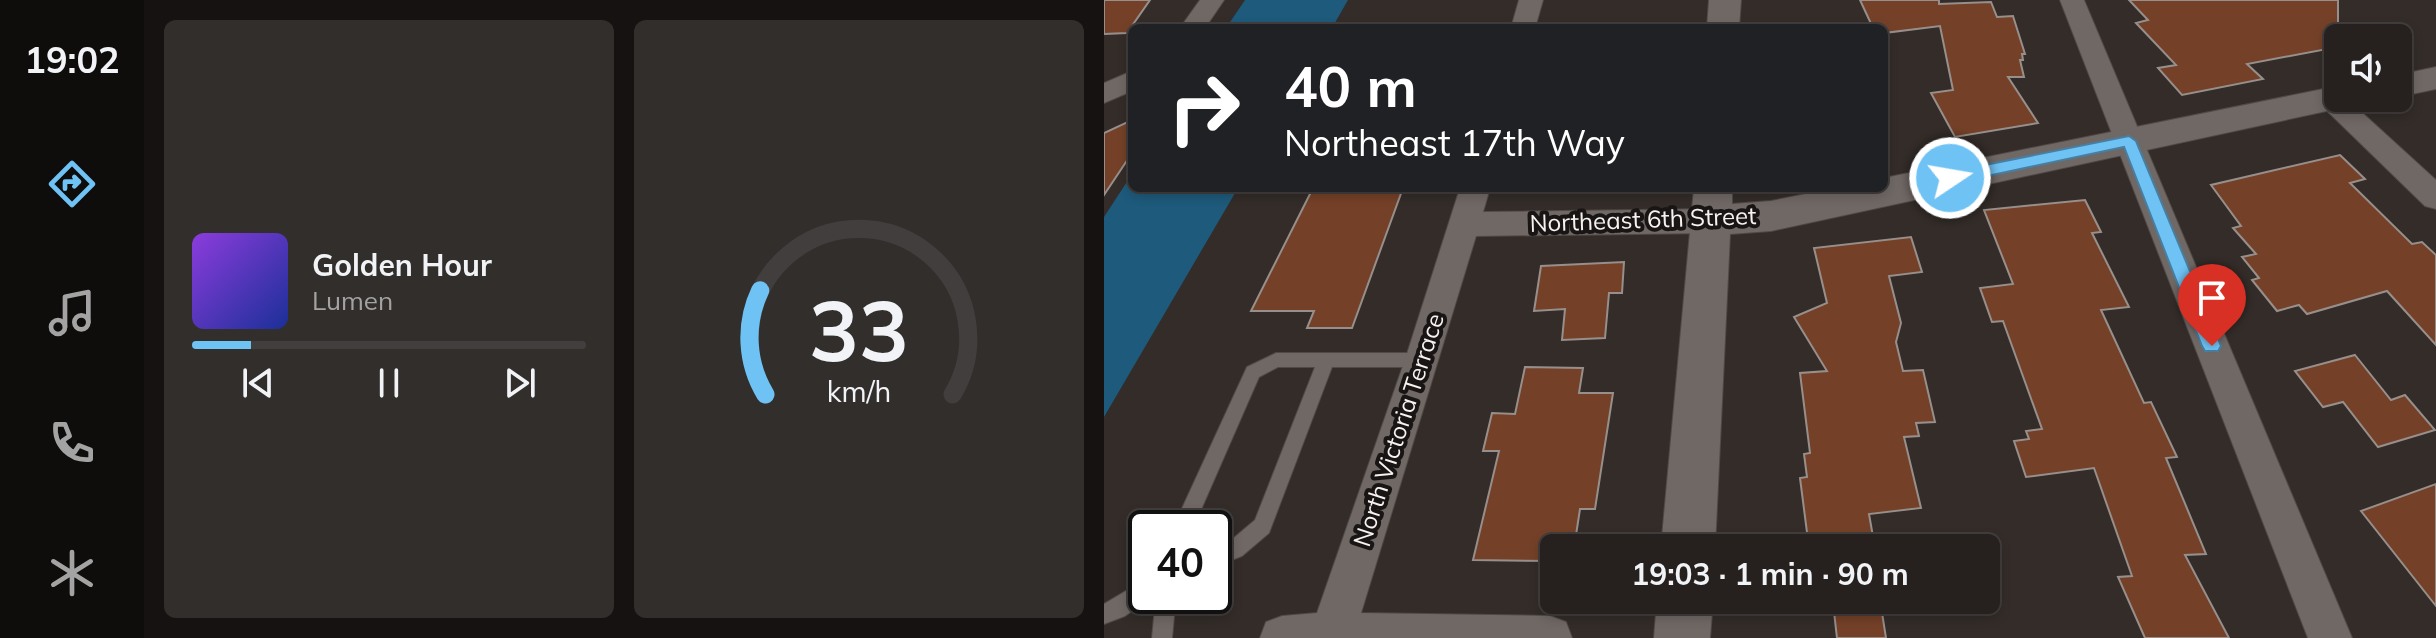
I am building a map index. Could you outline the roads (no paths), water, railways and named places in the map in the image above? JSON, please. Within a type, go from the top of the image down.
[{"type":"street","points":[[1195,24],[1212,0]]},
{"type":"street","points":[[1524,24],[1531,0]]},
{"type":"street","points":[[1723,24],[1725,0]]},
{"type":"street","points":[[2072,0],[2330,638]]},
{"type":"street","points":[[2412,83],[2436,78]]},
{"type":"street","points":[[1104,94],[1128,82]]},
{"type":"street","name":"Northeast 6th Street","points":[[1888,191],[2324,100]]},
{"type":"street","points":[[2349,112],[2436,198]]},
{"type":"street","name":"North Victoria Terrace","points":[[1332,634],[1423,360],[1474,192]]},
{"type":"street","name":"Northeast 6th Street","points":[[1464,224],[1712,205],[1771,216],[1886,192]]},
{"type":"street","points":[[1689,534],[1712,205]]},
{"type":"street","points":[[1682,638],[1684,614]]},
{"type":"street","points":[[1282,638],[1332,634],[1550,638]]},
{"type":"lane","points":[[1191,510],[1253,372],[1276,360],[1423,360]]},
{"type":"lane","points":[[1232,550],[1262,526],[1326,360]]},
{"type":"lane","points":[[1104,614],[1128,602]]},
{"type":"lane","points":[[1162,638],[1164,614]]},
{"type":"water","points":[[1245,0],[1348,0],[1334,24],[1229,24]]},
{"type":"water","points":[[1128,180],[1128,192],[1236,192],[1104,417],[1104,217]]}]
